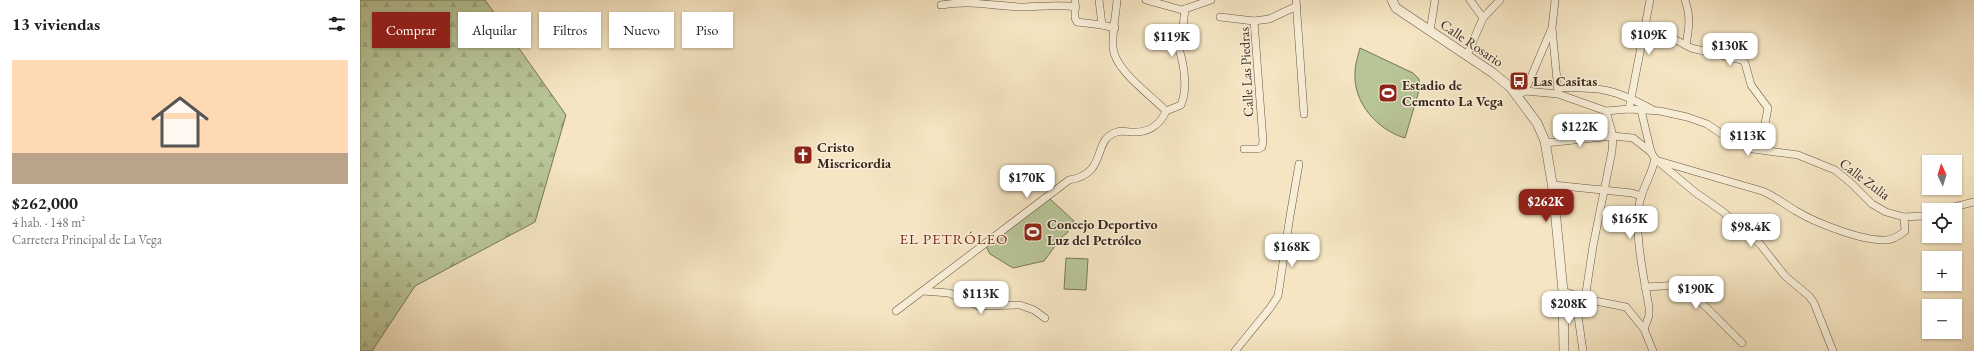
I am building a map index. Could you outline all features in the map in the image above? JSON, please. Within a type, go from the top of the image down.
[{"type":"street","points":[[1099,0],[1102,25]]},
{"type":"street","points":[[1117,0],[1113,47],[1116,58],[1133,80],[1166,111]]},
{"type":"street","points":[[1146,0],[1174,9],[1184,9],[1211,0]]},
{"type":"street","name":"Calle Rosario","points":[[1392,0],[1396,8],[1467,55],[1521,94],[1537,123],[1545,143],[1552,185],[1563,290],[1564,351]]},
{"type":"street","points":[[1430,30],[1435,0]]},
{"type":"street","points":[[1470,0],[1483,18]]},
{"type":"street","points":[[1467,55],[1483,18],[1500,0]]},
{"type":"street","points":[[1555,0],[1552,28],[1558,91]]},
{"type":"street","points":[[1629,109],[1650,0]]},
{"type":"street","points":[[1685,0],[1689,12],[1690,24],[1686,45]]},
{"type":"street","points":[[942,5],[966,2],[1019,7],[1076,4],[1075,18],[1077,22],[1115,28]]},
{"type":"street","points":[[1297,3],[1304,114]]},
{"type":"street","name":"Calle Las Piedras","points":[[1244,149],[1258,149],[1262,147],[1263,141],[1254,21],[1269,19],[1297,3]]},
{"type":"street","points":[[896,311],[1069,180],[1080,178],[1094,168],[1099,157],[1101,146],[1111,135],[1117,131],[1134,133],[1150,129],[1162,120],[1166,111],[1181,105],[1184,99],[1184,74],[1181,52],[1176,40],[1183,26],[1184,9]]},
{"type":"street","points":[[1220,17],[1226,19],[1254,21]]},
{"type":"street","points":[[1552,28],[1521,94],[1603,89],[1631,98],[1654,111]]},
{"type":"street","points":[[1645,30],[1674,39],[1691,48],[1742,60],[1745,64],[1751,85],[1768,108],[1760,150]]},
{"type":"street","name":"Calle Zulia","points":[[1558,91],[1606,111],[1629,109],[1654,111],[1687,117],[1707,124],[1729,139],[1760,150],[1798,155],[1835,170],[1851,183],[1872,204],[1886,212],[1904,217],[1922,216]]},
{"type":"street","points":[[1641,110],[1651,152],[1655,159],[1696,193],[1722,211],[1760,244],[1785,276],[1809,296],[1814,303],[1833,351]]},
{"type":"street","points":[[1585,299],[1592,246],[1612,151],[1613,136],[1606,111]]},
{"type":"street","points":[[1545,143],[1613,136],[1633,138],[1651,152]]},
{"type":"street","points":[[1655,159],[1762,191],[1775,196],[1814,221],[1854,235],[1883,240],[1895,238],[1905,231],[1904,217]]},
{"type":"street","points":[[1644,329],[1649,316],[1649,307],[1645,287],[1638,222],[1641,196],[1651,174],[1655,159]]},
{"type":"street","points":[[1235,351],[1278,296],[1299,164]]},
{"type":"street","points":[[1552,185],[1605,190],[1641,196]]},
{"type":"street","points":[[1962,205],[1974,202]]},
{"type":"street","points":[[1645,287],[1681,285],[1688,289],[1742,343]]},
{"type":"street","points":[[1563,290],[1585,299],[1626,307],[1644,329],[1653,351]]},
{"type":"street","points":[[923,291],[949,293],[980,306],[1020,305],[1034,310],[1045,318]]},
{"type":"street","points":[[1575,295],[1583,351]]},
{"type":"green space","points":[[360,0],[485,0],[493,12],[458,12],[458,48],[519,48],[566,115],[535,222],[415,286],[372,351],[360,351]]},
{"type":"green space","name":"Estadio de Cemento La Vega","points":[[1360,48],[1413,73],[1419,79],[1420,87],[1405,138],[1385,129],[1376,122],[1363,104],[1358,94],[1355,84],[1355,73]]},
{"type":"green space","name":"Concejo Deportivo Luz del Petróleo","points":[[1049,198],[1074,221],[1067,230],[1068,232],[1061,238],[1044,261],[1013,268],[990,254],[984,243]]},
{"type":"green space","points":[[1066,258],[1088,259],[1086,290],[1064,289]]},
{"type":"place","name":"Las Casitas","points":[[1519,81]]},
{"type":"place","name":"Estadio de Cemento La Vega","points":[[1388,93]]},
{"type":"place","name":"Cristo Misericordia","points":[[803,155]]},
{"type":"place","name":"Concejo Deportivo Luz del Petróleo","points":[[1033,232]]},
{"type":"district","name":"EL PETRÓLEO","points":[[954,238]]}]
